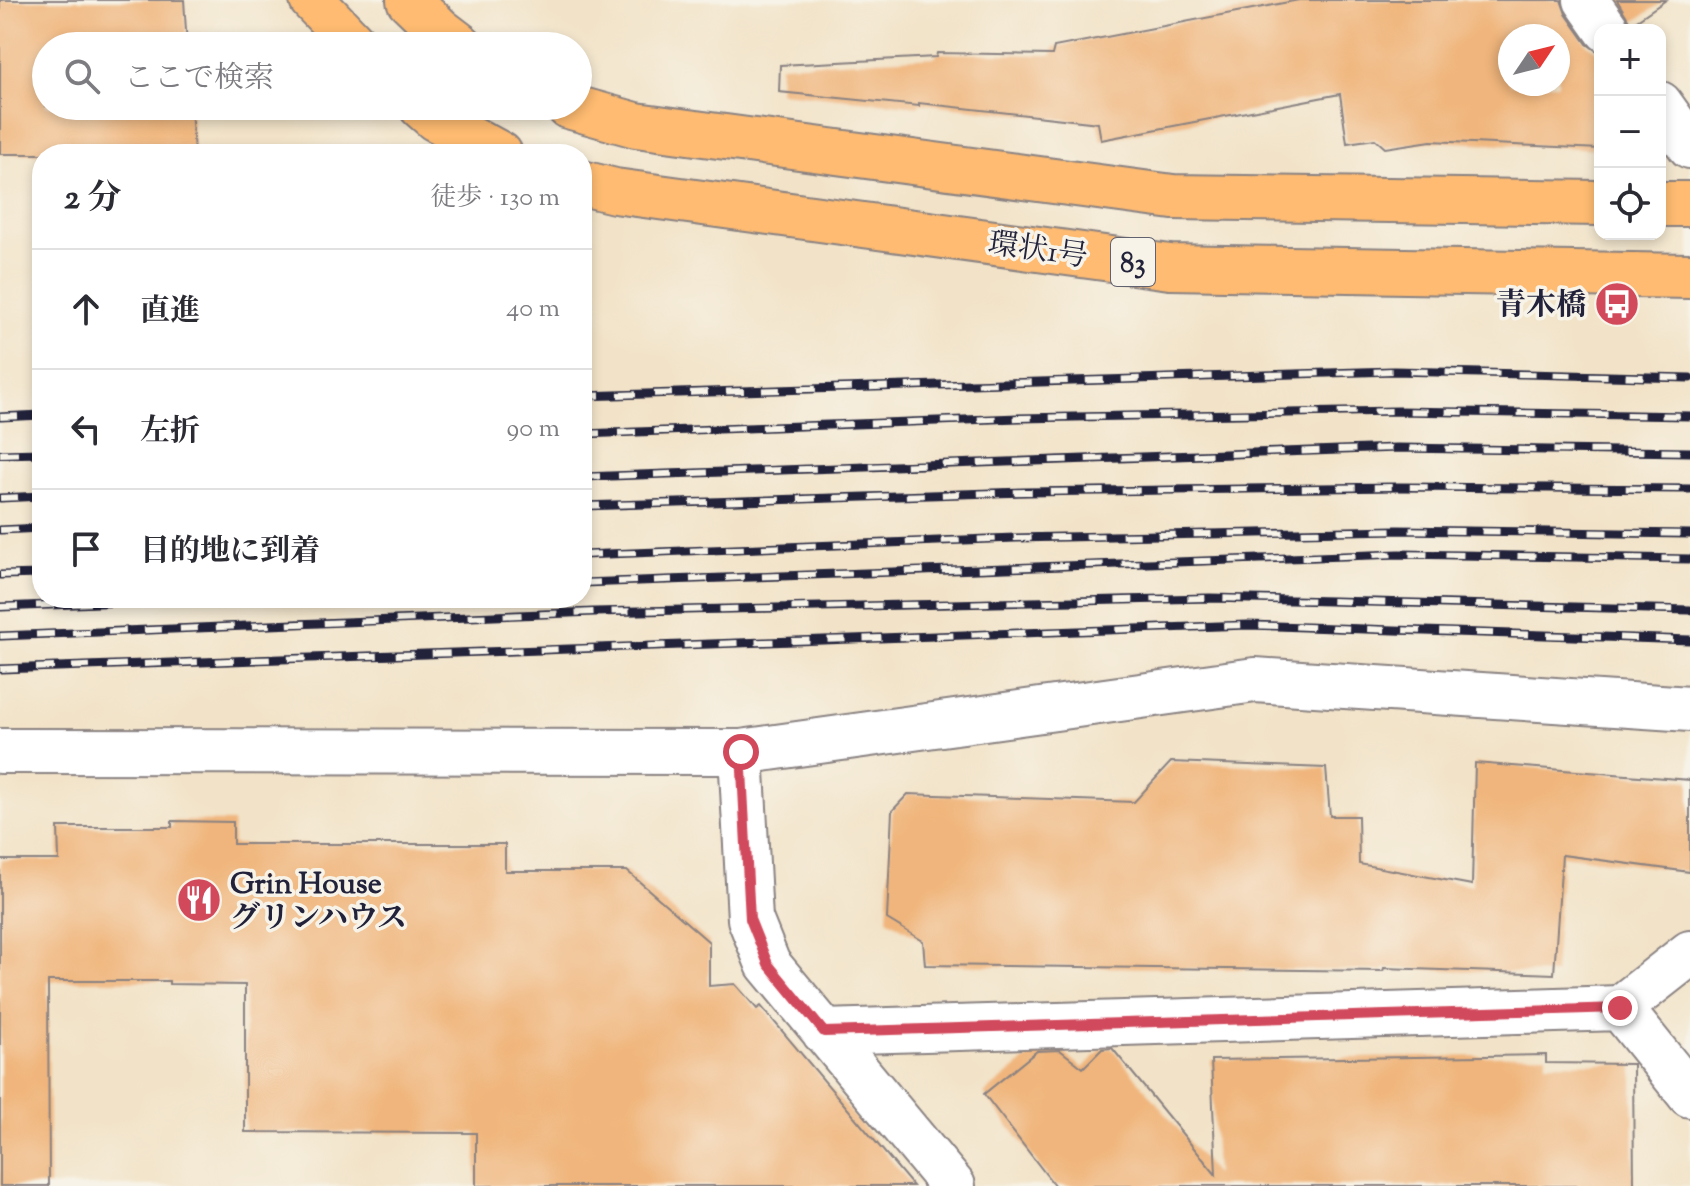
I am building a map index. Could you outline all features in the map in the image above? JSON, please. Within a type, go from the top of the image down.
[{"type":"main road","points":[[312,0],[343,32]]},
{"type":"main road","points":[[409,0],[443,32]]},
{"type":"main road","name":"83","points":[[592,113],[636,125],[1173,197],[1594,203]]},
{"type":"main road","points":[[438,120],[482,144]]},
{"type":"main road","name":"環状1号","points":[[592,185],[1170,267],[1690,276]]},
{"type":"main road","points":[[1666,204],[1690,204]]},
{"type":"street","points":[[1586,0],[1603,24]]},
{"type":"street","points":[[1666,112],[1690,146]]},
{"type":"street","points":[[0,751],[741,752],[1255,680],[1690,709]]},
{"type":"street","points":[[741,752],[750,919],[768,964],[953,1186]]},
{"type":"street","points":[[824,1032],[1620,1008],[1690,953]]},
{"type":"street","points":[[1620,1008],[1690,1095]]},
{"type":"building","points":[[0,0],[184,0],[186,32],[32,32],[32,120],[192,120],[193,144],[32,144],[32,154],[0,154]]},
{"type":"building","points":[[1299,0],[1561,0],[1566,14],[1587,44],[1594,49],[1594,149],[1431,141],[1385,148],[1375,139],[1347,143],[1340,94],[1101,140],[1098,123],[919,103],[919,106],[779,92],[780,65],[936,57],[937,53],[1052,55],[1054,47]]},
{"type":"building","points":[[1617,0],[1666,0],[1631,24]]},
{"type":"building","points":[[1171,762],[1326,768],[1330,816],[1358,816],[1359,864],[1472,885],[1475,763],[1690,780],[1690,872],[1562,855],[1554,974],[1384,968],[1383,971],[925,965],[923,941],[887,919],[892,811],[908,794],[1134,802]]},
{"type":"building","points":[[172,821],[233,822],[233,844],[505,844],[505,871],[627,871],[709,942],[709,986],[735,984],[757,1009],[761,1006],[913,1186],[476,1186],[476,1133],[245,1132],[245,985],[169,984],[169,981],[48,981],[49,1186],[0,1186],[0,860],[59,860],[58,827],[172,827]]},
{"type":"building","points":[[1112,1048],[1216,1175],[1211,1060],[1546,1055],[1546,1063],[1633,1064],[1634,1186],[1055,1186],[984,1094],[1037,1051],[1060,1050],[1083,1068],[1102,1049]]},
{"type":"railway","points":[[592,396],[1394,371],[1690,378]]},
{"type":"railway","points":[[592,434],[1019,418],[1398,411],[1690,416]]},
{"type":"railway","points":[[0,417],[32,415]]},
{"type":"railway","points":[[592,477],[1397,448],[1690,452]]},
{"type":"railway","points":[[0,454],[32,453]]},
{"type":"railway","points":[[592,506],[1025,492],[1398,487],[1690,489]]},
{"type":"railway","points":[[0,498],[32,496]]},
{"type":"railway","points":[[0,530],[32,528]]},
{"type":"railway","points":[[592,555],[1015,538],[1398,530],[1690,534]]},
{"type":"railway","points":[[592,583],[1399,554],[1690,559]]},
{"type":"railway","points":[[0,575],[32,574]]},
{"type":"railway","points":[[0,636],[594,612],[1210,598],[1690,610]]},
{"type":"railway","points":[[0,607],[32,606]]},
{"type":"railway","points":[[0,669],[1248,625],[1690,640]]},
{"type":"place","name":"青木橋","points":[[1617,304]]},
{"type":"place","name":"Grin House グリンハウス","points":[[199,900]]},
{"type":"route","points":[[741,752],[750,919],[768,964],[824,1032],[1620,1008]]}]
